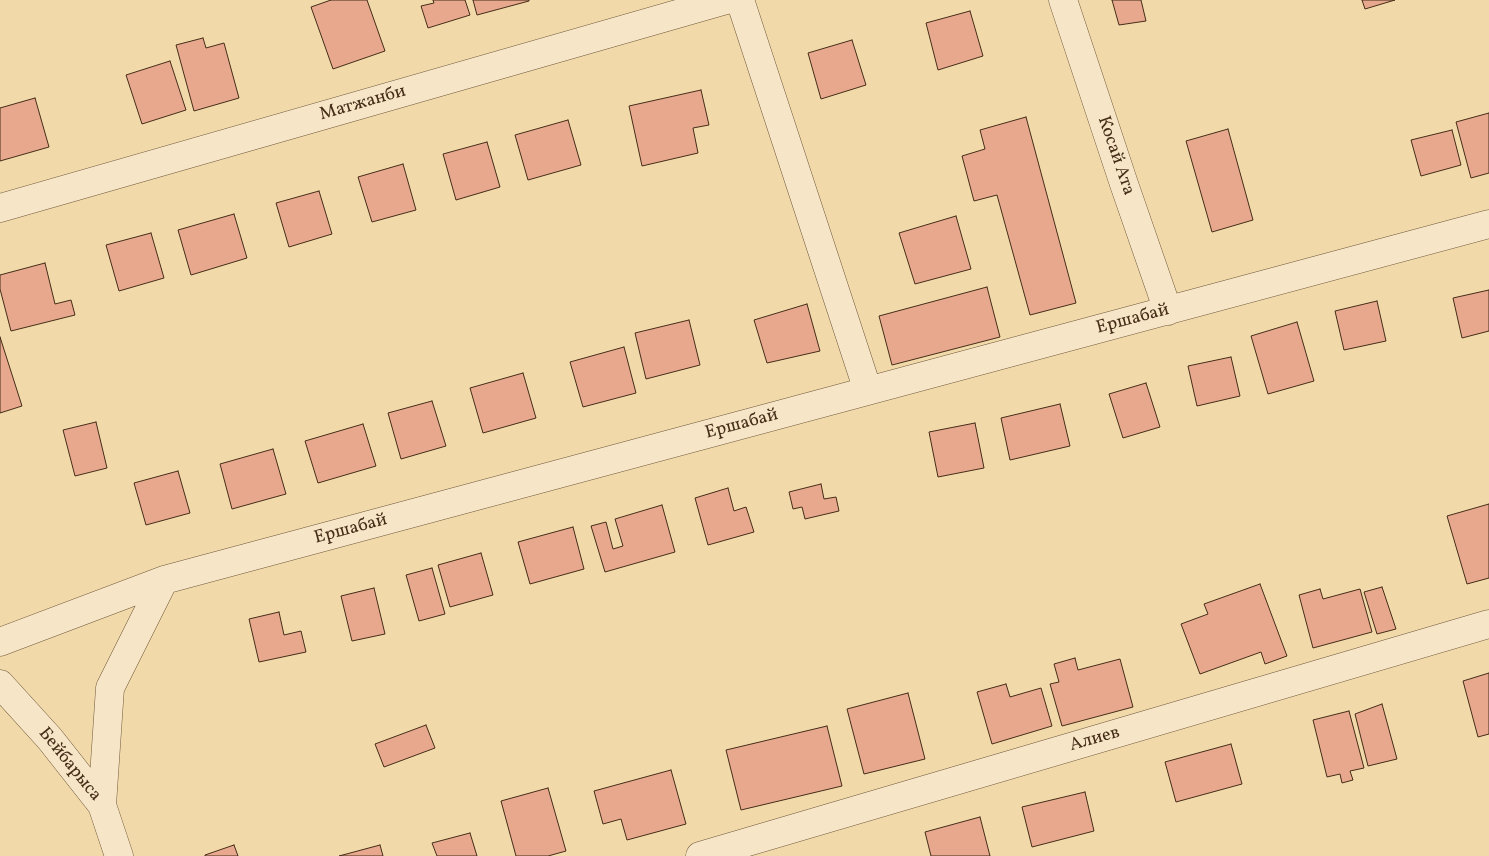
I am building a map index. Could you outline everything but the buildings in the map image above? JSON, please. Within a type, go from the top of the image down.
[{"type":"street","name":"Матжанби","points":[[0,208],[726,0]]},
{"type":"street","points":[[740,0],[868,391]]},
{"type":"street","name":"Косай Ата","points":[[1063,0],[1168,311]]},
{"type":"street","name":"Ершабай","points":[[0,642],[164,580],[1489,224]]},
{"type":"street","points":[[102,805],[110,688],[164,580]]},
{"type":"street","name":"Алиев","points":[[700,856],[1489,624]]},
{"type":"street","name":"Бейбарыса","points":[[0,684],[50,739],[102,805],[119,856]]}]
